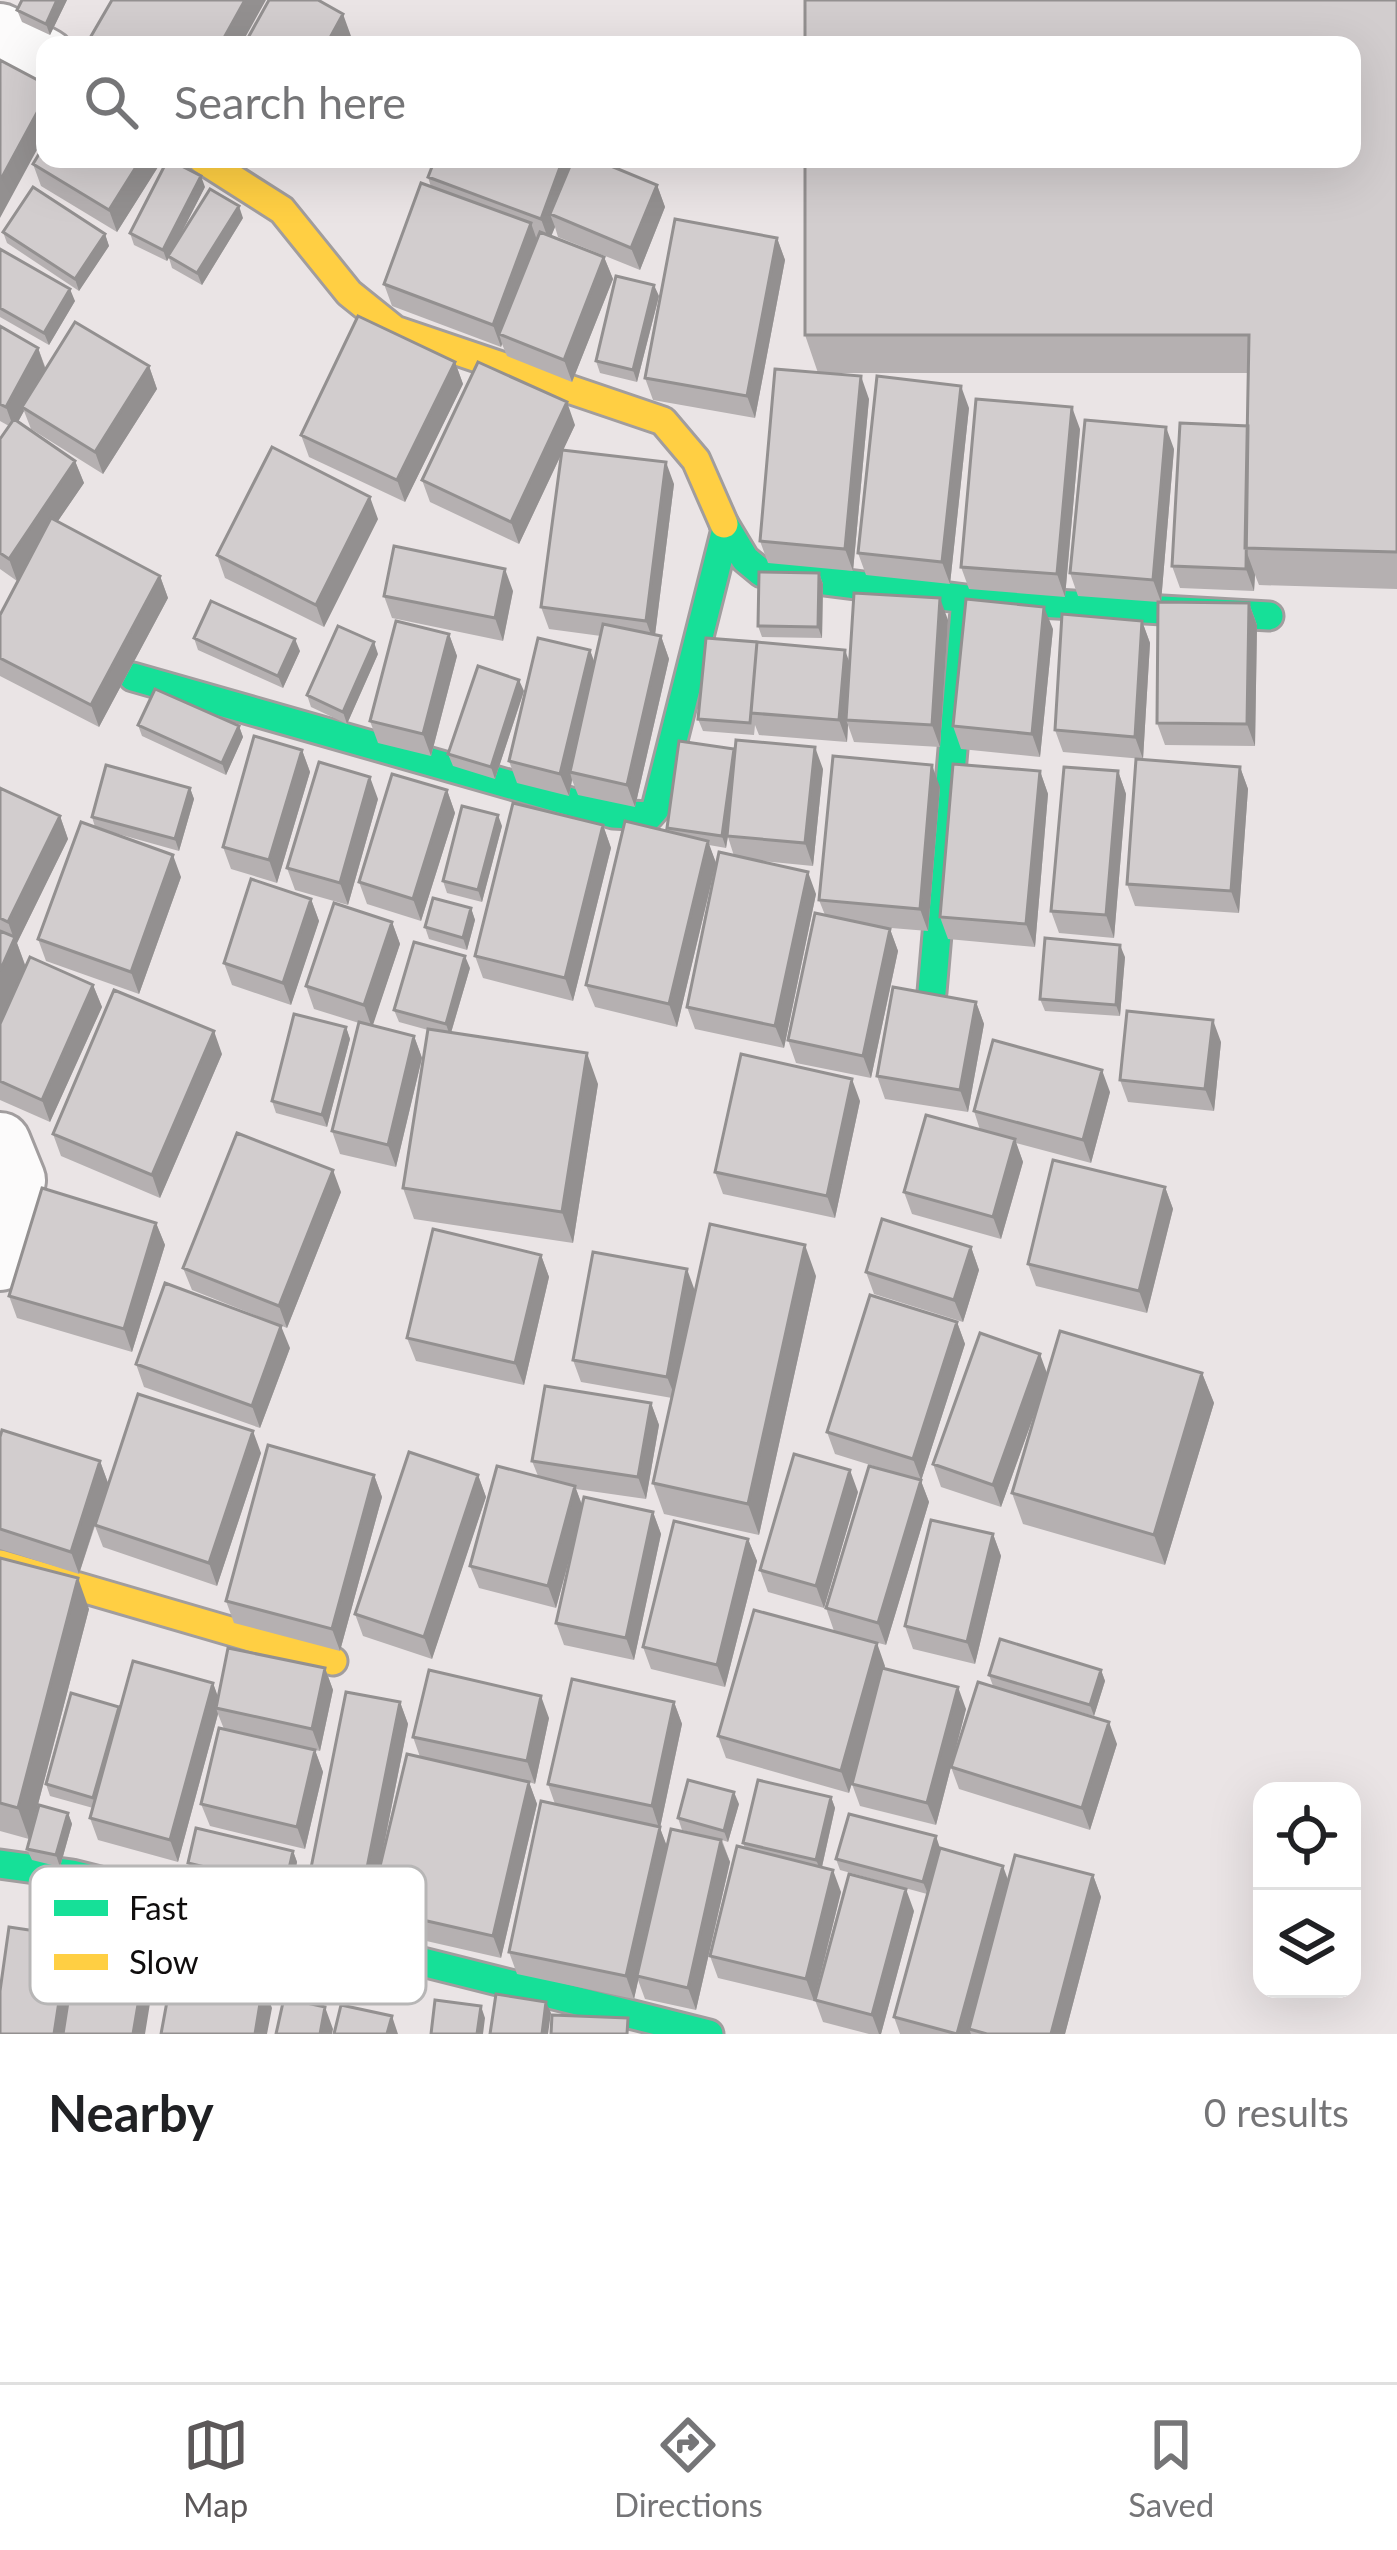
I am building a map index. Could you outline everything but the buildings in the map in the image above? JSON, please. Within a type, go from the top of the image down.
[{"type":"street","points":[[0,34],[36,54]]},
{"type":"street","points":[[216,168],[282,210],[369,314],[395,330],[663,421],[689,442],[726,529],[745,562],[762,573],[966,599],[1269,616]]},
{"type":"street","points":[[133,676],[613,814],[649,816],[656,808],[726,529]]},
{"type":"street","points":[[932,992],[966,599]]},
{"type":"street","points":[[0,1143],[15,1180],[0,1260]]},
{"type":"street","points":[[0,1564],[333,1661]]},
{"type":"street","points":[[0,1864],[30,1868]]},
{"type":"street","points":[[426,1963],[709,2034]]},
{"type":"traffic: fast","points":[[724,524],[745,559],[762,573],[966,599],[1269,616]]},
{"type":"traffic: fast","points":[[133,677],[613,814],[649,816],[656,808],[726,529]]},
{"type":"traffic: fast","points":[[932,992],[966,599]]},
{"type":"traffic: fast","points":[[0,1864],[30,1868]]},
{"type":"traffic: fast","points":[[426,1963],[709,2034]]},
{"type":"traffic: slow","points":[[216,168],[282,210],[349,293],[395,330],[663,421],[696,460],[724,524]]},
{"type":"traffic: slow","points":[[0,1564],[333,1661]]}]
